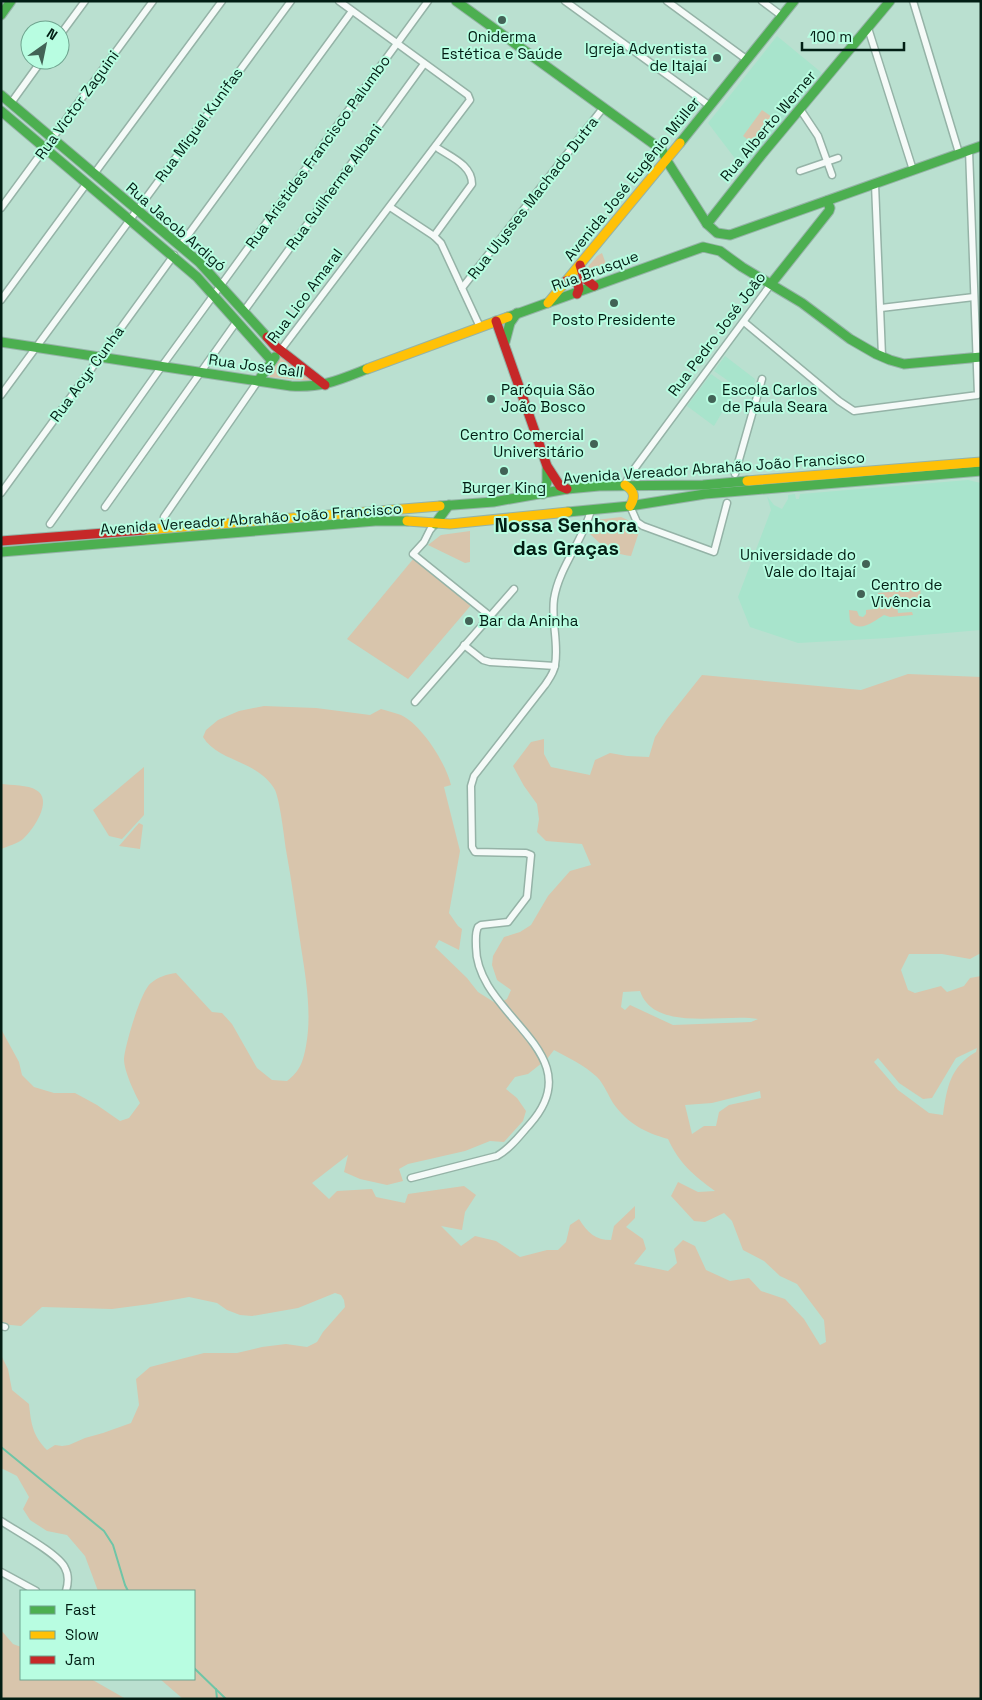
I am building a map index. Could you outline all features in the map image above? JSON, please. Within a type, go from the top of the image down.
[{"type":"main road","points":[[2,13],[11,1]]},
{"type":"main road","points":[[456,1],[662,150],[666,161],[707,224],[722,236],[981,146]]},
{"type":"main road","name":"Avenida José Eugênio Müller","points":[[548,303],[666,161],[794,1]]},
{"type":"main road","name":"Rua Alberto Werner","points":[[707,224],[726,198],[890,1]]},
{"type":"main road","name":"Rua Jacob Ardigó","points":[[1,95],[205,267],[280,351],[325,386]]},
{"type":"main road","name":"Rua Jacob Ardigó","points":[[2,113],[174,255],[214,294],[272,362]]},
{"type":"main road","name":"Rua Pedro José João","points":[[771,284],[829,211],[830,208],[827,201]]},
{"type":"main road","name":"Rua Brusque","points":[[496,321],[576,294],[702,247],[713,247],[722,251],[741,266],[771,284]]},
{"type":"main road","points":[[580,265],[580,273],[584,280],[594,286]]},
{"type":"main road","points":[[566,281],[572,280],[578,284],[579,289],[576,294]]},
{"type":"main road","points":[[771,284],[801,302],[854,341],[892,362],[904,364],[979,357]]},
{"type":"main road","points":[[505,342],[510,323],[518,313]]},
{"type":"main road","points":[[496,321],[505,342],[547,466],[560,486],[567,489]]},
{"type":"main road","name":"Rua José Gall","points":[[1,342],[305,387],[325,386],[496,321]]},
{"type":"main road","name":"Rua Lico Amaral","points":[[258,381],[280,351]]},
{"type":"main road","name":"Avenida Vereador Abrahão João Francisco","points":[[1,541],[493,502],[567,489],[625,485],[709,485],[981,462]]},
{"type":"main road","points":[[543,494],[547,482],[547,466]]},
{"type":"main road","name":"Avenida Vereador Abrahão João Francisco","points":[[1,552],[380,521],[450,524],[630,506],[705,494],[981,471]]},
{"type":"main road","points":[[625,485],[630,487],[634,495],[634,500],[630,506]]},
{"type":"main road","points":[[436,524],[449,505]]},
{"type":"street","points":[[70,21],[85,1]]},
{"type":"street","name":"Rua Victor Zaguini","points":[[1,208],[153,1]]},
{"type":"street","points":[[94,174],[222,1]]},
{"type":"street","name":"Rua Miguel Kunifas","points":[[1,395],[290,1]]},
{"type":"street","points":[[339,1],[424,64]]},
{"type":"street","name":"Rua Aristides Francisco Palumbo","points":[[50,524],[214,294],[428,1]]},
{"type":"street","points":[[565,1],[710,106]]},
{"type":"street","points":[[667,1],[746,60]]},
{"type":"street","points":[[762,1],[782,16]]},
{"type":"street","points":[[913,1],[959,154]]},
{"type":"street","points":[[180,246],[352,11]]},
{"type":"street","points":[[868,28],[913,170]]},
{"type":"street","name":"Rua Lico Amaral","points":[[280,351],[469,102],[468,95],[424,64]]},
{"type":"street","name":"Rua Guilherme Albani","points":[[244,311],[424,64]]},
{"type":"street","points":[[11,103],[35,70]]},
{"type":"street","name":"Rua Ulysses Machado Dutra","points":[[462,288],[603,108]]},
{"type":"street","points":[[800,109],[818,136],[832,175]]},
{"type":"street","points":[[434,236],[472,184],[472,177],[468,170],[439,149]]},
{"type":"street","points":[[744,322],[854,411],[978,395],[979,357],[974,297],[969,150]]},
{"type":"street","points":[[800,171],[838,158]]},
{"type":"street","points":[[1,300],[88,183]]},
{"type":"street","points":[[875,184],[882,356]]},
{"type":"street","points":[[390,207],[434,236],[441,244],[480,327]]},
{"type":"street","name":"Rua Acyr Cunha","points":[[1,493],[174,255]]},
{"type":"street","name":"Rua Pedro José João","points":[[625,485],[629,476],[771,284]]},
{"type":"street","points":[[881,308],[974,297]]},
{"type":"street","points":[[105,507],[237,321]]},
{"type":"street","points":[[736,474],[762,379]]},
{"type":"street","name":"Rua Lico Amaral","points":[[164,517],[258,381]]},
{"type":"street","points":[[630,506],[637,522],[643,526],[714,552],[727,503]]},
{"type":"street","points":[[411,1178],[498,1156],[506,1151],[539,1114],[546,1102],[549,1071],[546,1061],[491,990],[483,978],[476,958],[478,927],[508,922],[527,897],[531,855],[526,853],[475,852],[473,850],[471,786],[474,776],[545,686],[555,666],[554,600],[558,582],[591,510]]},
{"type":"street","points":[[436,524],[414,554],[490,616]]},
{"type":"street","points":[[415,702],[514,588]]},
{"type":"street","points":[[464,645],[483,660],[490,662],[555,666]]},
{"type":"street","points":[[1,1521],[61,1561],[67,1573],[66,1590]]},
{"type":"street","points":[[1,1572],[34,1590]]},
{"type":"shaded area","points":[[777,36],[822,73],[743,169],[708,123]]},
{"type":"shaded area","points":[[762,110],[775,119],[755,145],[743,136]]},
{"type":"shaded area","points":[[602,253],[609,272],[590,276],[586,269]]},
{"type":"shaded area","points":[[282,356],[309,377],[310,381],[270,377],[268,373]]},
{"type":"shaded area","points":[[725,356],[755,379],[753,398],[714,371]]},
{"type":"shaded area","name":"Escola Carlos de Paula Seara","points":[[711,374],[735,391],[714,426],[687,406]]},
{"type":"shaded area","name":"Universidade do Vale do Itajaí","points":[[968,480],[981,483],[981,630],[798,643],[750,627],[738,597],[771,510],[767,496],[774,505],[782,509],[788,499],[788,495],[795,494],[796,499],[799,499],[800,494]]},
{"type":"shaded area","points":[[621,517],[641,526],[631,556],[608,549],[589,533],[596,520]]},
{"type":"shaded area","points":[[470,531],[470,562],[465,563],[428,545],[441,535]]},
{"type":"shaded area","points":[[414,558],[472,604],[408,679],[347,639]]},
{"type":"shaded area","points":[[920,585],[921,601],[901,602],[901,605],[897,605],[898,613],[912,612],[913,615],[890,617],[884,615],[872,623],[863,626],[854,625],[850,622],[849,610],[857,611],[859,616],[863,617],[866,614],[866,610],[874,609],[873,596],[877,606],[880,604],[878,602],[887,599],[886,597],[879,597],[878,593],[898,591]]},
{"type":"shaded area","points":[[908,674],[981,677],[981,953],[970,959],[942,954],[909,954],[901,970],[908,990],[915,993],[941,986],[947,992],[964,986],[970,978],[981,976],[981,1699],[183,1699],[161,1680],[195,1680],[195,1590],[98,1590],[85,1556],[67,1535],[47,1531],[30,1520],[23,1509],[29,1497],[17,1476],[1,1468],[1,1355],[8,1369],[12,1390],[29,1404],[34,1429],[39,1440],[47,1450],[55,1445],[69,1445],[131,1423],[139,1405],[136,1379],[150,1367],[204,1353],[237,1353],[286,1344],[307,1347],[317,1342],[323,1332],[345,1307],[344,1300],[341,1295],[335,1293],[298,1308],[252,1316],[240,1315],[227,1310],[217,1303],[189,1297],[112,1309],[42,1307],[21,1326],[1,1324],[1,1029],[19,1062],[22,1075],[34,1087],[54,1093],[75,1093],[120,1121],[129,1118],[140,1103],[124,1064],[130,1031],[138,1006],[151,983],[163,976],[176,973],[212,1012],[222,1013],[232,1024],[257,1068],[272,1080],[287,1081],[298,1070],[304,1057],[308,1034],[308,997],[277,795],[268,780],[249,767],[218,752],[203,737],[206,730],[218,720],[239,711],[264,706],[316,708],[370,715],[381,709],[401,715],[424,735],[444,766],[451,785],[444,787],[460,851],[449,913],[462,929],[459,950],[439,940],[435,947],[467,978],[478,992],[497,1004],[507,999],[511,990],[497,980],[492,965],[493,956],[504,937],[520,932],[531,925],[548,896],[570,871],[591,865],[582,844],[546,841],[537,832],[539,819],[537,804],[513,766],[531,742],[544,739],[544,754],[551,767],[590,775],[595,760],[610,753],[649,757],[655,737],[702,675],[861,690]],"holes":[[[640,991],[648,1004],[660,1012],[675,1017],[758,1019],[751,1022],[673,1025],[630,1005],[625,1010],[621,1007],[623,992]],[[977,1048],[976,1052],[960,1064],[955,1071],[948,1087],[943,1115],[929,1113],[898,1090],[874,1062],[878,1058],[899,1083],[923,1099],[932,1098],[956,1058]],[[554,1050],[582,1065],[592,1073],[604,1086],[613,1103],[631,1122],[644,1130],[668,1139],[687,1168],[715,1191],[698,1192],[678,1182],[671,1196],[694,1221],[705,1222],[724,1213],[732,1221],[743,1250],[764,1261],[780,1276],[797,1284],[824,1320],[826,1342],[820,1345],[804,1319],[785,1299],[761,1291],[749,1278],[730,1281],[706,1270],[695,1246],[683,1240],[674,1249],[677,1263],[668,1271],[634,1264],[646,1249],[643,1239],[626,1227],[635,1218],[635,1206],[614,1226],[611,1240],[601,1239],[592,1235],[579,1219],[570,1225],[566,1242],[558,1250],[547,1250],[520,1257],[496,1241],[475,1236],[461,1246],[441,1226],[462,1230],[465,1212],[476,1195],[464,1186],[408,1194],[405,1203],[376,1197],[372,1189],[337,1191],[329,1199],[312,1183],[348,1155],[344,1172],[360,1179],[387,1185],[403,1181],[399,1169],[408,1164],[465,1151],[490,1141],[504,1142],[523,1121],[526,1111],[517,1098],[506,1089],[515,1077],[528,1074],[547,1059]],[[760,1091],[761,1098],[729,1105],[719,1112],[716,1126],[704,1126],[692,1134],[685,1105],[712,1103]]]},
{"type":"shaded area","points":[[144,767],[144,815],[122,839],[109,836],[93,810]]},
{"type":"shaded area","points":[[1,784],[33,788],[41,795],[43,801],[40,815],[27,835],[18,842],[1,849]]},
{"type":"shaded area","points":[[139,823],[143,825],[140,849],[119,846]]},
{"type":"shaded area","points":[[1,1630],[13,1644],[20,1647],[20,1680],[93,1680],[126,1699],[1,1699]]},
{"type":"waterway","points":[[1,1447],[104,1531],[113,1545],[128,1590]]},
{"type":"waterway","points":[[195,1669],[226,1699]]},
{"type":"waterway","points":[[216,1689],[217,1699]]},
{"type":"traffic: fast","points":[[1,15],[11,1]]},
{"type":"traffic: fast","points":[[456,1],[662,150],[707,224],[717,233],[730,235],[981,146]]},
{"type":"traffic: fast","points":[[680,143],[794,1]]},
{"type":"traffic: fast","points":[[707,224],[763,153],[890,1]]},
{"type":"traffic: fast","points":[[1,95],[199,262],[267,337]]},
{"type":"traffic: fast","points":[[1,111],[197,277],[272,361]]},
{"type":"traffic: fast","points":[[771,284],[829,211],[830,208],[827,201]]},
{"type":"traffic: fast","points":[[508,317],[703,247],[720,251],[742,267],[802,303],[850,339],[890,360],[904,364],[981,357]]},
{"type":"traffic: fast","points":[[505,342],[510,323],[517,313]]},
{"type":"traffic: fast","points":[[1,342],[291,386],[312,386],[339,380],[367,369]]},
{"type":"traffic: fast","points":[[258,381],[275,357]]},
{"type":"traffic: fast","points":[[543,494],[547,482],[547,469]]},
{"type":"traffic: fast","points":[[568,512],[630,506],[705,494],[981,471]]},
{"type":"traffic: fast","points":[[440,506],[493,502],[567,489],[599,486],[703,485],[747,481]]},
{"type":"traffic: fast","points":[[435,524],[449,505]]},
{"type":"traffic: fast","points":[[1,552],[375,521],[407,521]]},
{"type":"traffic: slow","points":[[548,303],[680,143]]},
{"type":"traffic: slow","points":[[367,369],[508,317]]},
{"type":"traffic: slow","points":[[747,481],[981,462]]},
{"type":"traffic: slow","points":[[625,485],[633,494],[630,506]]},
{"type":"traffic: slow","points":[[144,530],[440,506]]},
{"type":"traffic: slow","points":[[407,521],[450,524],[568,512]]},
{"type":"traffic: jam","points":[[580,265],[584,278],[594,286]]},
{"type":"traffic: jam","points":[[566,281],[572,280],[578,284],[577,294]]},
{"type":"traffic: jam","points":[[496,321],[547,466],[560,486],[567,489]]},
{"type":"traffic: jam","points":[[267,337],[275,346],[325,385]]},
{"type":"traffic: jam","points":[[1,541],[144,530]]},
{"type":"place","name":"Oniderma Estética e Saúde","points":[[502,20]]},
{"type":"place","name":"Igreja Adventista de Itajaí","points":[[717,58]]},
{"type":"place","name":"Posto Presidente","points":[[614,303]]},
{"type":"place","name":"Paróquia São João Bosco","points":[[491,399]]},
{"type":"place","name":"Escola Carlos de Paula Seara","points":[[712,399]]},
{"type":"place","name":"Centro Comercial Universitário","points":[[594,444]]},
{"type":"place","name":"Burger King","points":[[504,471]]},
{"type":"place","name":"Universidade do Vale do Itajaí","points":[[866,564]]},
{"type":"place","name":"Centro de Vivência","points":[[861,594]]},
{"type":"place","name":"Bar da Aninha","points":[[469,621]]},
{"type":"district","name":"Nossa Senhora das Graças","points":[[566,536]]}]
